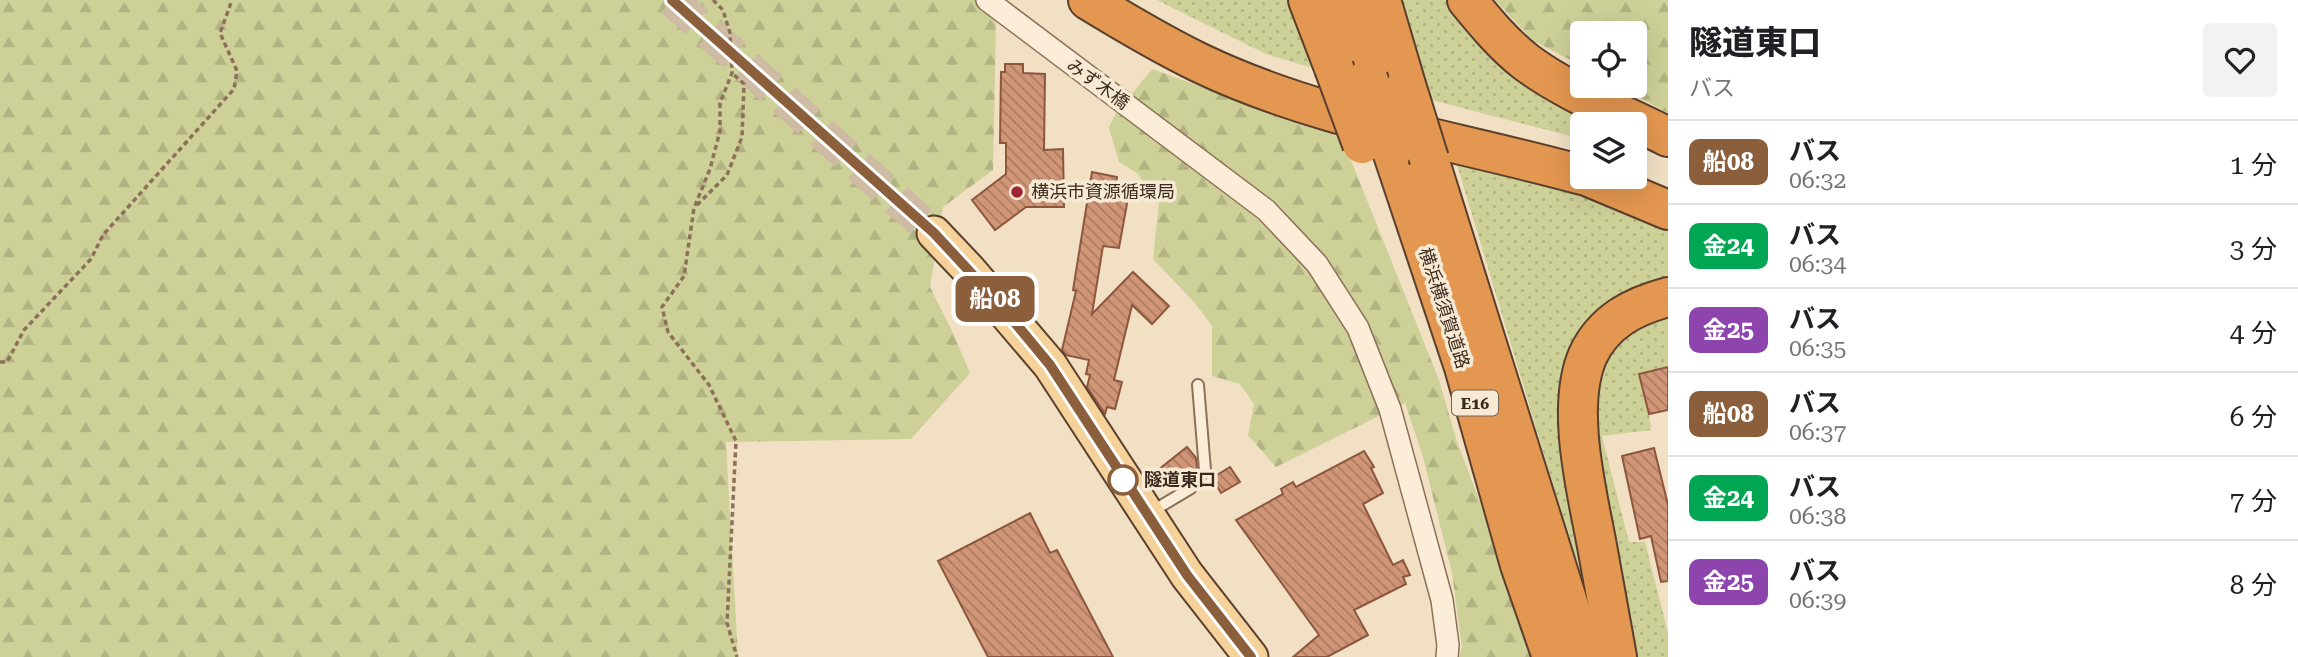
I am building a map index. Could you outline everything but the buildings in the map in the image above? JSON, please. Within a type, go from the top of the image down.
[{"type":"highway","points":[[1088,0],[1200,63],[1275,92],[1364,120],[1570,172]]},
{"type":"highway","points":[[1128,0],[1197,38],[1266,68],[1570,148]]},
{"type":"highway","points":[[1308,0],[1351,73]]},
{"type":"highway","name":"横浜横須賀道路","points":[[1344,0],[1351,73],[1377,147],[1464,367],[1520,565],[1552,657]]},
{"type":"highway","name":"横浜横須賀道路","points":[[1381,0],[1586,657]]},
{"type":"highway","points":[[1467,0],[1494,32],[1526,62],[1606,109],[1668,138]]},
{"type":"highway","points":[[1647,175],[1668,184]]},
{"type":"highway","points":[[1618,189],[1668,210]]},
{"type":"highway","points":[[1617,657],[1582,464],[1578,418],[1581,380],[1588,355],[1602,334],[1620,316],[1642,304],[1668,297]]},
{"type":"main road","points":[[934,233],[1050,365],[1187,575],[1251,657]]},
{"type":"street","name":"みず木橋","points":[[986,0],[1211,166],[1266,210],[1317,264],[1358,328],[1390,409],[1443,600],[1447,657]]},
{"type":"lane","points":[[1146,515],[1191,488],[1205,470],[1198,385]]},
{"type":"path","points":[[0,362],[7,362],[24,330],[92,259],[103,235],[234,89],[237,71],[220,33],[232,0]]},
{"type":"path","points":[[713,0],[723,10],[730,33],[732,73],[720,103],[720,131],[710,169],[694,208],[684,276],[662,307],[668,332],[709,385],[736,441],[727,623],[737,657]]},
{"type":"path","points":[[694,208],[727,174],[742,137],[744,84],[732,73]]},
{"type":"green space","points":[[0,0],[989,0],[996,23],[993,170],[943,207],[930,287],[970,373],[911,439],[726,442],[738,657],[0,657]]},
{"type":"green space","points":[[1157,0],[1296,0],[1319,70],[1266,54]]},
{"type":"green space","points":[[1401,0],[1452,0],[1570,91],[1570,98],[1578,98],[1597,112],[1570,112],[1570,136],[1432,100]]},
{"type":"green space","points":[[1495,0],[1668,0],[1668,113],[1640,98],[1647,98],[1647,21],[1570,21],[1570,60],[1532,40]]},
{"type":"green space","points":[[1152,69],[1342,138],[1439,380],[1457,442],[1540,657],[1459,657],[1462,648],[1452,573],[1423,457],[1405,403],[1276,467],[1248,435],[1254,404],[1240,384],[1212,376],[1212,326],[1195,303],[1153,259],[1159,203],[1137,173],[1119,162],[1109,127],[1116,113]]},
{"type":"green space","points":[[1452,148],[1668,220],[1668,285],[1588,330],[1589,562],[1579,565]]},
{"type":"green space","points":[[1668,313],[1668,367],[1639,374],[1651,430],[1602,436],[1629,542],[1645,542],[1668,633],[1668,657],[1630,657],[1589,413],[1596,368],[1623,333]]},
{"type":"tunnel","points":[[672,0],[934,233]]},
{"type":"bus line","name":"船08","points":[[672,0],[934,233],[997,301],[1050,365],[1187,575],[1251,657]]},
{"type":"place","name":"横浜市資源循環局","points":[[1017,192]]},
{"type":"place","name":"隧道東口","points":[[1123,480]]}]
